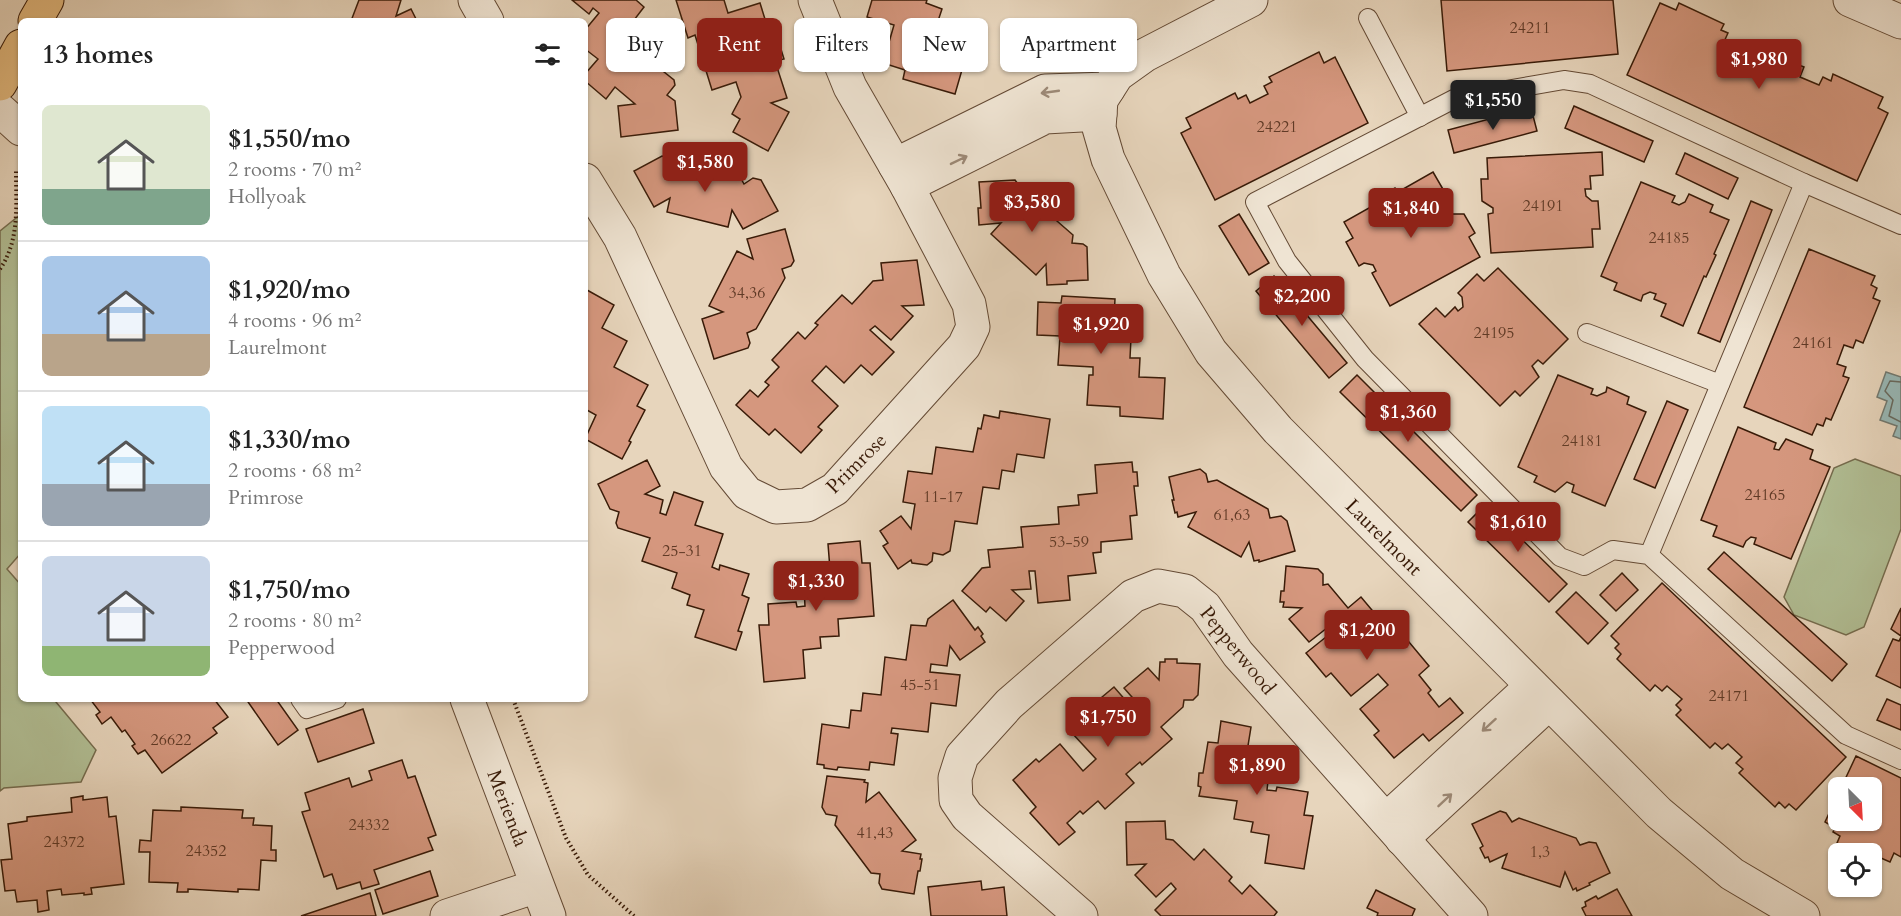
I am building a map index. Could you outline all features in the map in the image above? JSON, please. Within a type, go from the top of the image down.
[{"type":"main road","points":[[37,18],[46,0]]},
{"type":"main road","points":[[0,84],[18,51]]},
{"type":"street","points":[[475,0],[486,18]]},
{"type":"street","name":"Primrose","points":[[588,185],[620,237],[726,467],[747,493],[776,507],[807,505],[835,489],[964,346],[973,327],[969,304],[901,175],[850,87],[815,0]]},
{"type":"street","points":[[901,175],[1045,117],[1103,101],[1117,75],[1145,55],[1251,0]]},
{"type":"street","points":[[1850,0],[1901,21]]},
{"type":"street","name":"Laurelmont","points":[[1103,101],[1099,128],[1108,159],[1164,275],[1211,352],[1278,430],[1659,813],[1732,874],[1803,916]]},
{"type":"street","points":[[0,110],[18,126]]},
{"type":"street","name":"Pepperwood","points":[[1081,916],[967,816],[956,800],[955,778],[962,756],[1009,704],[1133,596],[1158,586],[1185,591],[1205,607],[1238,654],[1471,916]]},
{"type":"street","points":[[1394,830],[1541,694]]},
{"type":"street","name":"Merienda","points":[[469,702],[549,916]]},
{"type":"street","points":[[447,916],[537,886]]},
{"type":"lane","points":[[1368,18],[1420,117]]},
{"type":"lane","points":[[1901,225],[1804,183],[1590,84],[1564,80],[1454,99],[1255,202],[1287,261],[1365,359],[1560,557],[1584,566],[1613,550],[1649,555],[1846,735],[1901,760]]},
{"type":"lane","points":[[1649,555],[1804,183]]},
{"type":"lane","points":[[1587,333],[1720,384]]},
{"type":"lane","points":[[302,702],[308,709],[328,702]]},
{"type":"path","points":[[0,269],[17,225],[16,171]]},
{"type":"path","points":[[514,702],[566,838],[588,875],[634,916]]},
{"type":"green space","points":[[18,216],[18,556],[7,569],[18,582],[18,702],[56,702],[96,750],[81,782],[4,788],[0,791],[0,231]]},
{"type":"green space","points":[[1855,459],[1901,476],[1901,529],[1864,627],[1846,635],[1794,615],[1784,597],[1834,468]]},
{"type":"water","points":[[1886,372],[1901,377],[1901,439],[1893,436],[1897,426],[1880,420],[1887,401],[1877,397]]},
{"type":"building","points":[[359,0],[401,0],[396,16],[411,9],[416,18],[352,18]]},
{"type":"building","points":[[572,0],[636,0],[644,7],[636,18],[606,18],[606,72],[664,72],[674,80],[675,85],[667,95],[675,101],[678,130],[621,137],[618,106],[635,104],[615,87],[606,99],[588,84],[588,71],[598,59],[588,51],[588,26],[599,13],[593,8],[589,14]]},
{"type":"building","points":[[676,0],[724,0],[728,13],[760,3],[765,18],[697,18],[697,41],[695,35],[688,38],[685,18],[682,18]]},
{"type":"building","points":[[872,0],[927,0],[926,3],[942,9],[939,18],[902,18],[902,69],[890,65],[890,39],[894,25],[890,24],[890,18],[867,17]]},
{"type":"building","points":[[1441,0],[1613,0],[1618,54],[1447,71]]},
{"type":"building","points":[[1660,3],[1676,10],[1679,3],[1724,24],[1721,30],[1728,33],[1723,44],[1740,51],[1745,41],[1754,45],[1757,40],[1799,59],[1796,64],[1804,67],[1800,77],[1819,85],[1823,77],[1831,81],[1833,74],[1883,97],[1878,108],[1888,113],[1857,181],[1627,75]]},
{"type":"building","points":[[1319,52],[1324,63],[1335,57],[1368,123],[1215,200],[1181,133],[1191,128],[1186,118],[1235,93],[1238,99],[1246,95],[1250,103],[1268,94],[1264,86],[1272,82],[1269,77]]},
{"type":"building","points":[[706,72],[779,72],[787,98],[771,103],[789,112],[768,151],[733,132],[740,119],[732,114],[741,97],[736,82],[712,90]]},
{"type":"building","points":[[905,72],[961,72],[955,94],[903,79]]},
{"type":"building","points":[[1574,106],[1653,141],[1644,162],[1565,128]]},
{"type":"building","points":[[1531,108],[1537,131],[1454,153],[1448,130]]},
{"type":"building","points":[[1602,152],[1603,175],[1590,176],[1591,189],[1585,189],[1586,196],[1592,201],[1598,201],[1600,229],[1592,229],[1593,247],[1491,253],[1488,214],[1493,213],[1493,208],[1482,201],[1481,179],[1488,179],[1487,158]]},
{"type":"building","points":[[1685,153],[1738,178],[1728,199],[1676,174]]},
{"type":"building","points":[[662,156],[668,158],[673,167],[681,162],[740,177],[744,184],[753,178],[761,180],[778,211],[743,229],[732,210],[728,227],[667,212],[670,198],[654,207],[634,171]]},
{"type":"building","points":[[1433,172],[1451,203],[1445,207],[1449,214],[1464,214],[1475,233],[1469,237],[1480,257],[1390,306],[1372,273],[1376,271],[1373,265],[1364,263],[1359,266],[1346,242],[1353,238],[1344,222],[1378,203],[1376,199],[1395,188],[1398,192]]},
{"type":"building","points":[[1015,180],[1018,184],[1018,194],[1026,194],[1073,235],[1072,243],[1083,244],[1087,247],[1088,280],[1047,285],[1046,264],[1036,275],[991,234],[1001,223],[979,225],[978,208],[981,208],[979,182]]},
{"type":"building","points":[[1641,182],[1675,196],[1672,202],[1679,205],[1685,202],[1689,194],[1713,205],[1710,212],[1729,220],[1714,254],[1716,255],[1706,277],[1704,276],[1683,326],[1661,316],[1666,304],[1654,299],[1656,294],[1650,292],[1643,295],[1641,301],[1614,290],[1617,283],[1601,276]]},
{"type":"building","points":[[1751,201],[1772,210],[1720,342],[1698,333]]},
{"type":"building","points":[[1239,214],[1269,263],[1249,275],[1219,226]]},
{"type":"building","points":[[785,229],[794,261],[791,266],[782,269],[785,278],[756,329],[747,333],[750,343],[748,348],[714,359],[702,319],[723,312],[709,306],[737,251],[753,259],[747,239]]},
{"type":"building","points":[[1809,249],[1875,276],[1871,285],[1877,288],[1873,298],[1880,301],[1863,343],[1856,340],[1853,348],[1844,345],[1837,364],[1846,367],[1843,376],[1849,378],[1831,420],[1826,418],[1823,426],[1817,424],[1812,435],[1744,407]]},
{"type":"building","points":[[917,260],[924,305],[902,306],[913,316],[891,340],[875,326],[870,330],[894,352],[872,375],[861,365],[844,383],[826,366],[812,381],[838,406],[818,427],[822,430],[801,453],[775,429],[769,435],[736,405],[750,390],[758,397],[769,385],[765,382],[779,367],[772,360],[798,332],[805,339],[818,325],[815,323],[842,295],[852,304],[873,281],[883,280],[881,263]]},
{"type":"building","points":[[1498,268],[1568,339],[1543,364],[1538,360],[1532,366],[1539,377],[1520,396],[1515,391],[1500,406],[1419,324],[1436,308],[1445,317],[1455,307],[1458,311],[1463,307],[1462,297],[1458,293],[1477,274],[1484,281]]},
{"type":"building","points":[[1274,276],[1347,363],[1329,378],[1256,291]]},
{"type":"building","points":[[588,291],[614,305],[602,328],[627,341],[614,367],[648,385],[637,406],[645,410],[622,459],[588,441],[588,432],[596,415],[588,411]]},
{"type":"building","points":[[1062,296],[1115,299],[1113,337],[1131,338],[1130,358],[1140,358],[1139,377],[1165,378],[1163,419],[1120,416],[1120,407],[1087,405],[1089,375],[1093,375],[1093,367],[1058,365],[1060,336],[1037,335],[1038,302],[1061,303]]},
{"type":"building","points":[[1357,375],[1477,495],[1461,511],[1340,392]]},
{"type":"building","points":[[1558,375],[1593,389],[1591,394],[1597,396],[1606,392],[1607,387],[1629,397],[1627,404],[1646,412],[1605,506],[1572,492],[1574,485],[1567,482],[1555,492],[1534,482],[1537,476],[1518,467]]},
{"type":"building","points":[[1667,401],[1688,410],[1655,488],[1634,479]]},
{"type":"building","points":[[1000,411],[1050,419],[1044,458],[1017,454],[1014,472],[1002,470],[999,489],[983,487],[977,524],[955,521],[950,551],[943,555],[933,553],[932,561],[927,565],[912,563],[911,560],[898,569],[883,546],[888,543],[880,531],[901,516],[911,529],[915,504],[903,502],[908,471],[932,474],[936,447],[973,452],[978,428],[981,429],[984,415],[999,418]]},
{"type":"building","points":[[1738,427],[1776,443],[1774,449],[1779,450],[1786,439],[1813,450],[1810,459],[1830,467],[1791,559],[1754,544],[1756,538],[1751,537],[1743,547],[1713,536],[1717,526],[1701,520]]},
{"type":"building","points":[[647,460],[660,486],[645,494],[663,500],[660,513],[666,515],[674,492],[703,502],[695,525],[723,534],[712,567],[719,570],[720,565],[749,574],[742,595],[749,598],[738,631],[742,632],[736,650],[695,637],[704,610],[687,605],[690,595],[672,588],[677,573],[642,561],[650,538],[618,528],[616,523],[619,512],[610,509],[598,484]]},
{"type":"building","points":[[1132,462],[1133,472],[1137,472],[1138,486],[1134,486],[1137,515],[1130,516],[1132,539],[1101,542],[1101,552],[1093,553],[1096,573],[1068,576],[1070,600],[1038,603],[1035,571],[1029,571],[1031,589],[1012,590],[1024,601],[1006,621],[990,607],[986,612],[962,591],[982,568],[990,567],[988,550],[1023,547],[1021,527],[1059,524],[1058,507],[1079,505],[1078,495],[1097,493],[1095,465]]},
{"type":"building","points":[[1200,469],[1206,474],[1208,482],[1217,480],[1268,509],[1270,518],[1281,516],[1287,521],[1295,551],[1259,562],[1259,560],[1254,561],[1249,542],[1241,557],[1188,527],[1196,512],[1178,517],[1172,500],[1174,500],[1169,477]]},
{"type":"building","points":[[1486,504],[1567,584],[1549,602],[1468,522]]},
{"type":"building","points":[[860,541],[862,563],[870,563],[874,616],[838,619],[839,636],[820,637],[821,648],[803,650],[805,678],[764,682],[759,625],[769,625],[768,604],[796,602],[797,607],[805,606],[803,571],[830,569],[828,544]]},
{"type":"building","points":[[1724,552],[1847,664],[1832,681],[1708,569]]},
{"type":"building","points":[[1286,566],[1318,569],[1323,574],[1323,585],[1328,584],[1348,608],[1361,597],[1387,628],[1384,631],[1395,644],[1404,636],[1429,666],[1419,675],[1431,690],[1428,693],[1439,707],[1450,698],[1463,713],[1429,741],[1423,734],[1394,758],[1374,735],[1379,731],[1360,709],[1388,685],[1378,674],[1351,696],[1331,673],[1326,677],[1306,653],[1331,633],[1327,628],[1309,642],[1289,619],[1302,608],[1283,607],[1284,602],[1280,602],[1281,591],[1284,591]]},
{"type":"building","points":[[1622,573],[1638,590],[1616,611],[1600,595]]},
{"type":"building","points":[[1662,583],[1846,757],[1796,810],[1789,804],[1785,808],[1779,802],[1775,807],[1739,773],[1743,769],[1736,763],[1742,757],[1728,744],[1722,749],[1715,743],[1710,748],[1676,715],[1681,710],[1676,705],[1682,699],[1667,686],[1662,691],[1655,685],[1650,691],[1617,659],[1621,654],[1615,648],[1619,644],[1611,636]]},
{"type":"building","points":[[1576,592],[1608,623],[1588,644],[1556,612]]},
{"type":"building","points":[[953,600],[975,630],[978,627],[985,642],[960,660],[950,646],[947,666],[931,664],[930,672],[960,675],[956,706],[931,703],[928,732],[892,728],[891,733],[898,734],[894,765],[870,762],[869,770],[838,767],[837,770],[824,768],[824,765],[817,764],[822,724],[849,728],[851,710],[861,711],[863,693],[881,695],[885,657],[906,660],[911,625],[926,626],[928,619]]},
{"type":"building","points":[[1901,608],[1901,636],[1891,629]]},
{"type":"building","points":[[1901,637],[1901,688],[1876,676],[1893,639],[1899,641]]},
{"type":"building","points":[[1165,659],[1177,659],[1177,663],[1200,664],[1198,695],[1193,700],[1184,700],[1183,707],[1161,727],[1172,739],[1142,765],[1140,762],[1126,774],[1134,783],[1105,809],[1098,801],[1083,814],[1080,811],[1067,823],[1075,832],[1059,845],[1030,813],[1036,807],[1013,780],[1036,759],[1039,762],[1060,744],[1083,771],[1096,759],[1072,733],[1094,713],[1089,708],[1114,687],[1134,710],[1139,705],[1124,688],[1148,668],[1159,680],[1160,662],[1165,662]]},
{"type":"building","points":[[1887,699],[1901,705],[1901,730],[1877,720]]},
{"type":"building","points":[[92,702],[216,702],[228,717],[213,728],[217,733],[162,773],[145,750],[138,754],[132,746],[135,744],[125,730],[122,732],[111,717],[102,724],[96,715],[100,712]]},
{"type":"building","points":[[248,702],[278,702],[298,730],[278,745]]},
{"type":"building","points":[[363,709],[374,743],[318,762],[306,729]]},
{"type":"building","points":[[1221,721],[1251,727],[1247,752],[1275,757],[1271,782],[1268,781],[1267,790],[1276,791],[1277,787],[1308,792],[1304,815],[1313,816],[1304,869],[1265,863],[1269,835],[1251,832],[1253,822],[1234,819],[1237,801],[1199,796],[1201,787],[1198,786],[1199,773],[1203,773],[1208,742],[1218,743]]},
{"type":"building","points":[[1856,756],[1901,778],[1901,857],[1894,853],[1890,862],[1882,858],[1882,843],[1837,843],[1840,836],[1834,831],[1882,831],[1882,777],[1846,777]]},
{"type":"building","points":[[402,760],[408,778],[415,776],[436,835],[428,838],[433,850],[374,870],[379,884],[362,889],[360,882],[337,889],[332,874],[324,877],[302,812],[310,810],[305,793],[349,778],[352,787],[372,780],[369,771]]},
{"type":"building","points":[[827,776],[865,780],[864,782],[868,783],[866,802],[879,792],[916,840],[902,851],[921,854],[920,871],[918,871],[914,894],[882,889],[879,883],[880,874],[871,873],[835,825],[837,816],[826,814],[822,807]]},
{"type":"building","points":[[83,796],[83,800],[107,797],[109,817],[116,816],[124,884],[91,888],[92,894],[84,895],[84,893],[62,895],[61,889],[47,891],[49,910],[38,912],[37,900],[17,902],[15,890],[5,891],[1,860],[12,859],[8,824],[27,821],[27,817],[72,812],[71,798]]},
{"type":"building","points":[[181,807],[243,810],[242,818],[254,818],[253,825],[272,826],[271,850],[276,850],[276,861],[261,860],[259,890],[238,889],[238,892],[188,889],[188,892],[177,892],[178,883],[149,882],[150,852],[139,852],[140,840],[151,841],[153,810],[181,811]]},
{"type":"building","points":[[1500,811],[1506,813],[1512,822],[1519,818],[1576,838],[1580,845],[1589,842],[1596,843],[1610,873],[1577,891],[1576,888],[1573,890],[1565,872],[1560,887],[1502,868],[1507,854],[1490,862],[1480,848],[1483,846],[1472,824]]},
{"type":"building","points":[[1165,821],[1166,839],[1173,840],[1194,860],[1204,849],[1232,877],[1229,881],[1242,894],[1250,885],[1277,912],[1274,916],[1161,916],[1155,910],[1176,889],[1171,883],[1156,897],[1135,875],[1146,864],[1127,865],[1126,822]]},
{"type":"building","points":[[430,871],[438,896],[383,914],[375,890]]},
{"type":"building","points":[[981,881],[982,890],[1004,887],[1007,916],[931,916],[928,887]]},
{"type":"building","points":[[1617,889],[1632,916],[1586,916],[1582,908],[1586,906],[1585,902],[1596,896],[1598,899]]},
{"type":"building","points":[[1376,890],[1415,909],[1412,916],[1377,916],[1378,913],[1367,908]]},
{"type":"building","points":[[370,893],[376,916],[301,916]]}]
